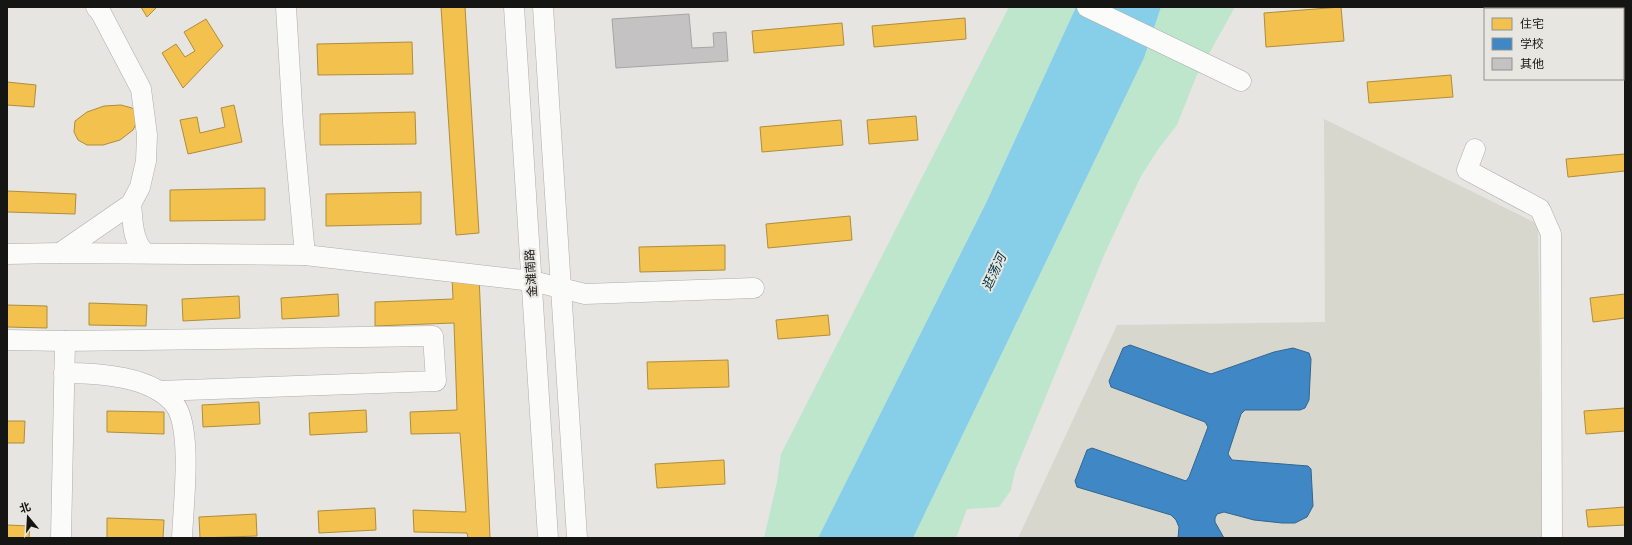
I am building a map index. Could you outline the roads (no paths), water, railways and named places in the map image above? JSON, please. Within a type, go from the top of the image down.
[{"type":"street","points":[[60,253],[131,204],[140,187],[146,161],[147,136],[141,89],[101,13],[96,7]]},
{"type":"street","points":[[286,7],[292,123],[305,255]]},
{"type":"street","name":"金滩南路","points":[[514,7],[548,538]]},
{"type":"street","points":[[543,7],[577,538]]},
{"type":"street","points":[[1087,7],[1241,81]]},
{"type":"street","points":[[1475,149],[1467,170],[1540,209],[1551,234],[1552,538]]},
{"type":"street","points":[[131,204],[133,231],[139,247],[145,253]]},
{"type":"street","points":[[7,254],[145,253],[305,255],[532,281],[585,294],[754,288]]},
{"type":"street","points":[[7,340],[65,341],[433,336],[436,381],[159,391]]},
{"type":"street","points":[[61,538],[65,341]]},
{"type":"street","points":[[64,373],[98,373],[128,378],[159,391],[175,406],[183,424],[186,445],[182,538]]},
{"type":"water","name":"逛荡河","points":[[1076,7],[1161,7],[1144,58],[913,538],[818,538],[986,203]]}]
